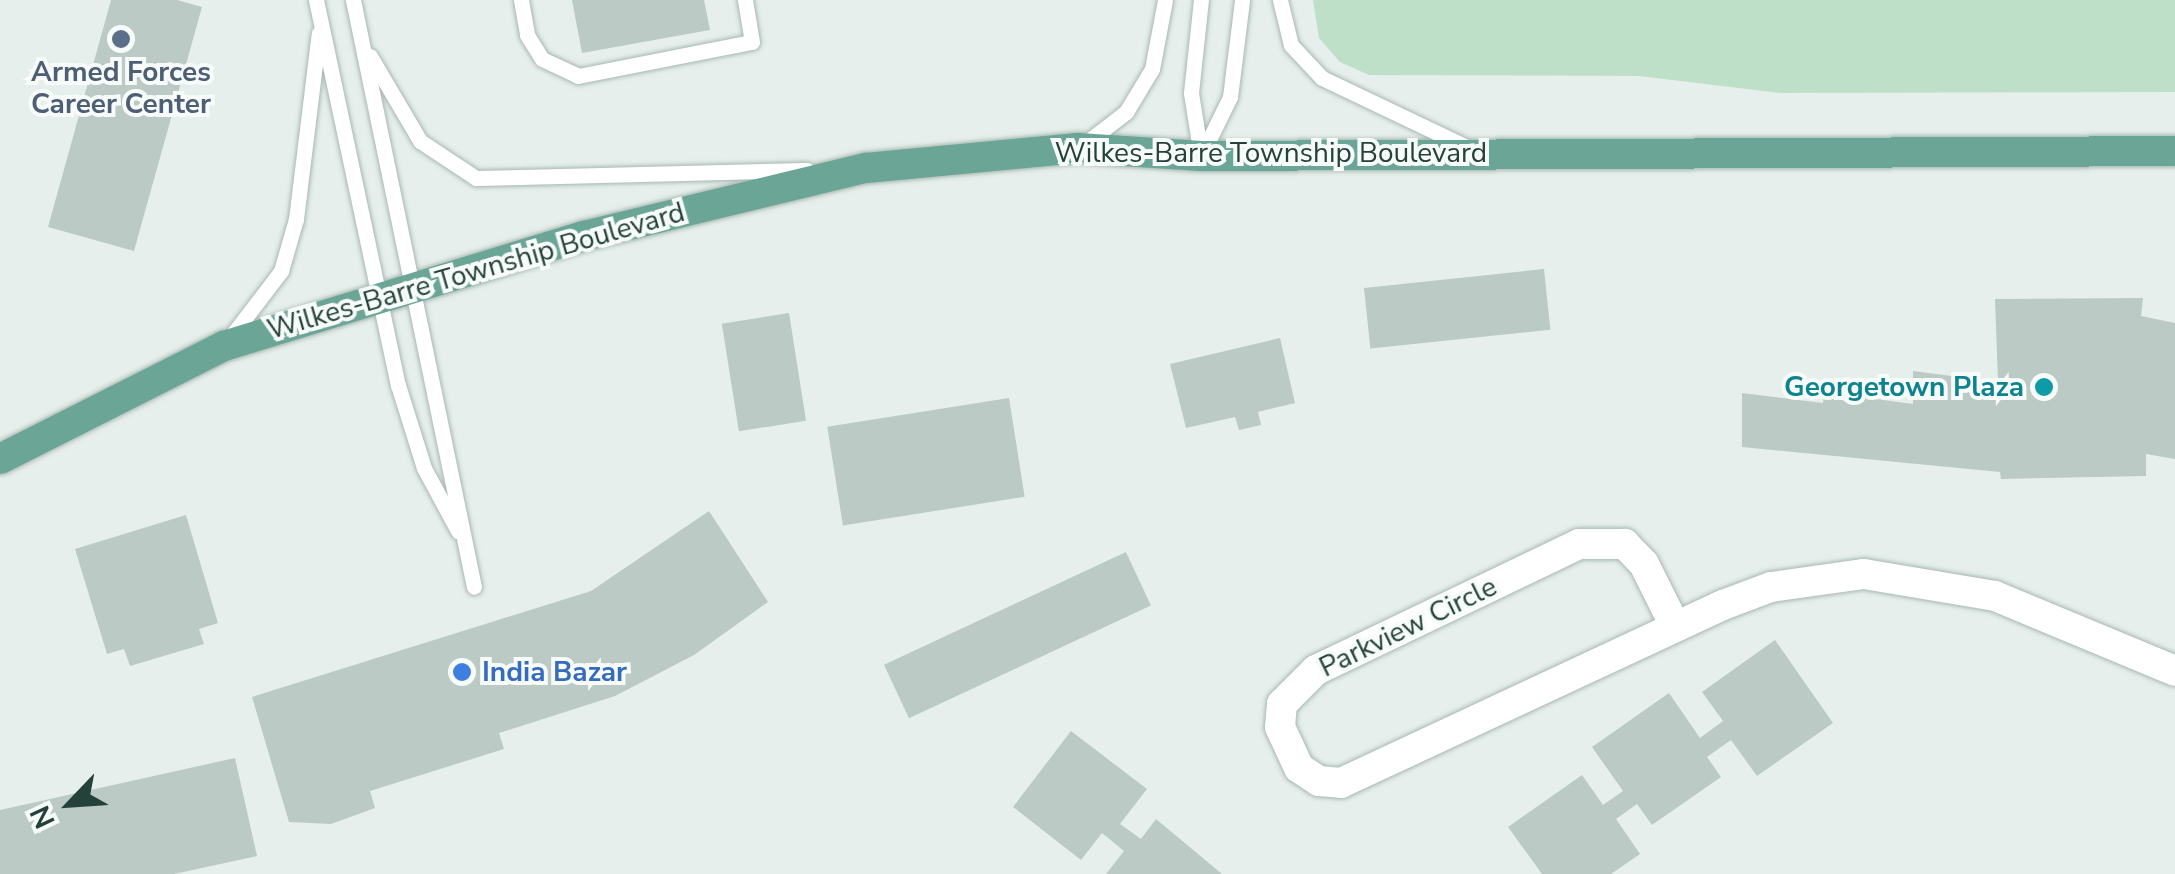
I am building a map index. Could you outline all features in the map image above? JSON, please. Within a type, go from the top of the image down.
[{"type":"main road","name":"Wilkes-Barre Township Boulevard","points":[[0,458],[224,346],[414,285],[866,168],[1078,148],[1200,156],[2175,151]]},
{"type":"street","name":"Parkview Circle","points":[[1675,626],[1644,564],[1625,544],[1579,544],[1316,670],[1282,704],[1280,727],[1299,768],[1319,781],[1342,783],[1675,626],[1771,586],[1864,574],[1995,596],[2175,672]]},
{"type":"lane","points":[[316,0],[379,295],[424,468],[458,531],[474,587]]},
{"type":"lane","points":[[354,0],[455,479],[458,531]]},
{"type":"lane","points":[[521,0],[527,34],[542,59],[578,76],[752,42],[745,0]]},
{"type":"lane","points":[[1078,148],[1126,112],[1152,69],[1165,0]]},
{"type":"lane","points":[[1200,156],[1191,92],[1201,0]]},
{"type":"lane","points":[[1200,156],[1230,96],[1242,0]]},
{"type":"lane","points":[[1280,0],[1291,44],[1322,78],[1483,155]]},
{"type":"lane","points":[[224,346],[280,271],[296,219],[320,20]]},
{"type":"lane","points":[[363,45],[420,141],[476,178],[866,168]]},
{"type":"green space","points":[[1313,0],[2175,0],[2175,92],[1781,93],[1639,76],[1369,75],[1340,62],[1319,38]]},
{"type":"building","points":[[111,0],[177,0],[202,7],[134,251],[48,227]]},
{"type":"building","points":[[572,0],[704,0],[710,30],[582,53]]},
{"type":"building","points":[[1544,269],[1550,330],[1370,349],[1364,288]]},
{"type":"building","name":"Georgetown Plaza","points":[[2143,298],[2141,316],[2175,323],[2175,459],[2146,454],[2146,476],[2001,479],[2000,472],[1742,447],[1742,393],[1823,403],[1824,392],[1913,404],[1913,371],[1998,382],[1995,299]]},
{"type":"building","points":[[789,313],[806,421],[739,431],[722,324]]},
{"type":"building","points":[[1280,338],[1295,403],[1258,412],[1261,425],[1239,430],[1235,417],[1186,428],[1170,364]]},
{"type":"building","points":[[1009,398],[1025,497],[843,526],[827,427]]},
{"type":"building","points":[[709,511],[768,602],[694,655],[615,696],[499,733],[504,749],[370,791],[375,808],[331,824],[289,822],[252,697],[591,591]]},
{"type":"building","points":[[186,515],[218,623],[199,629],[204,644],[130,666],[124,649],[107,654],[75,549]]},
{"type":"building","points":[[1126,552],[1151,605],[909,718],[884,665]]},
{"type":"building","points":[[1775,640],[1833,723],[1757,776],[1731,740],[1707,757],[1721,777],[1652,825],[1637,804],[1616,819],[1640,854],[1611,874],[1542,874],[1508,827],[1582,775],[1603,805],[1623,791],[1592,747],[1669,693],[1700,738],[1723,721],[1702,692]]},
{"type":"building","points":[[1071,731],[1147,789],[1120,824],[1141,839],[1156,819],[1222,874],[1106,874],[1124,851],[1102,833],[1081,860],[1013,807]]},
{"type":"building","points":[[235,758],[257,856],[174,874],[0,874],[0,810]]},
{"type":"place","name":"Armed Forces Career Center","points":[[121,39]]},
{"type":"place","name":"Georgetown Plaza","points":[[2044,387]]},
{"type":"place","name":"India Bazar","points":[[462,672]]}]
